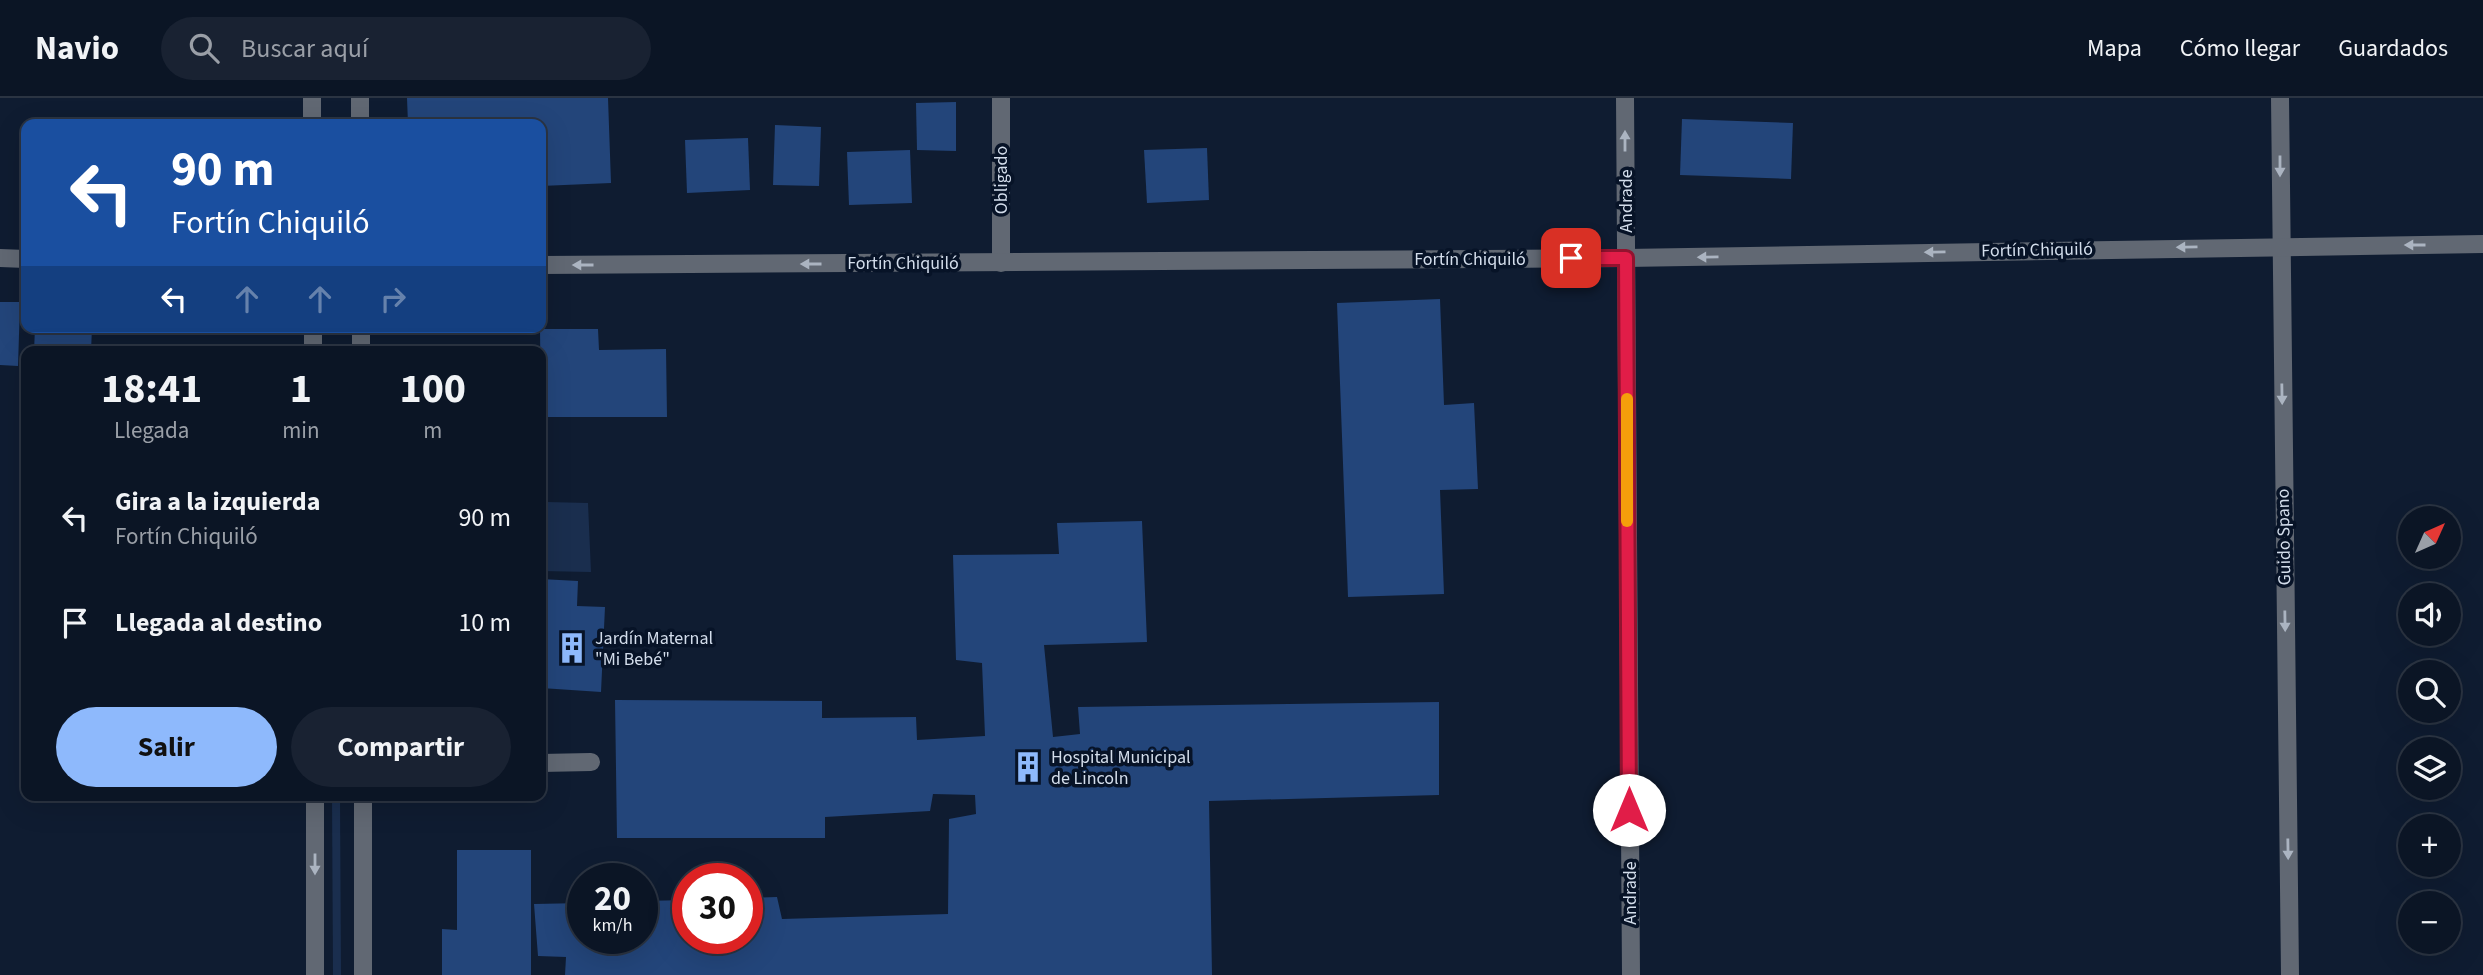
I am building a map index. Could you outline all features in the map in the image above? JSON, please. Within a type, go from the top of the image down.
[{"type":"street","points":[[312,98],[312,119]]},
{"type":"street","points":[[360,98],[360,119]]},
{"type":"street","name":"Obligado","points":[[1001,98],[1002,263]]},
{"type":"street","name":"Andrade","points":[[1625,98],[1631,975]]},
{"type":"street","name":"Guido Spano","points":[[2280,98],[2290,975]]},
{"type":"street","name":"Fortín Chiquiló","points":[[546,265],[1626,258],[2483,244]]},
{"type":"street","points":[[0,258],[21,259]]},
{"type":"street","points":[[546,763],[591,762]]},
{"type":"street","points":[[314,801],[315,975]]},
{"type":"street","points":[[363,801],[363,975]]},
{"type":"shaded area","points":[[546,426],[547,502],[588,503],[591,572],[546,571]]},
{"type":"shaded area","points":[[332,801],[340,801],[341,975],[333,975]]},
{"type":"building","points":[[407,98],[608,98],[611,183],[546,186],[546,119],[408,119]]},
{"type":"building","points":[[956,102],[956,151],[917,150],[916,103]]},
{"type":"building","points":[[1682,119],[1793,123],[1791,179],[1680,175]]},
{"type":"building","points":[[775,125],[821,127],[819,186],[773,185]]},
{"type":"building","points":[[748,138],[750,190],[687,193],[685,140]]},
{"type":"building","points":[[1207,148],[1209,200],[1147,203],[1144,150]]},
{"type":"building","points":[[910,150],[912,203],[849,205],[847,152]]},
{"type":"building","points":[[1440,299],[1444,405],[1474,403],[1478,489],[1440,490],[1444,594],[1348,597],[1337,303]]},
{"type":"building","points":[[0,302],[20,302],[18,366],[0,365]]},
{"type":"building","points":[[546,329],[598,329],[599,350],[666,349],[667,417],[546,417],[546,346],[540,346],[540,333],[546,333]]},
{"type":"building","points":[[35,333],[92,333],[91,346],[34,346]]},
{"type":"building","name":"Hospital Municipal de Lincoln","points":[[1142,521],[1147,642],[1044,645],[1053,737],[1080,734],[1078,707],[1439,702],[1439,795],[1209,801],[1212,975],[565,975],[566,957],[538,956],[534,904],[567,903],[567,954],[658,954],[658,901],[672,900],[672,954],[763,954],[763,897],[777,897],[782,919],[948,914],[949,819],[976,814],[975,795],[933,794],[930,811],[825,817],[825,838],[617,838],[615,700],[822,701],[822,718],[916,717],[917,740],[985,736],[982,663],[956,660],[953,555],[1059,554],[1057,523]]},
{"type":"building","name":"Jardín Maternal \"Mi Bebé\"","points":[[546,579],[578,581],[577,606],[605,607],[601,692],[546,688]]},
{"type":"building","points":[[457,850],[531,850],[531,975],[442,975],[442,929],[457,930]]},
{"type":"slow traffic","points":[[1627,399],[1627,521]]},
{"type":"place","name":"Jardín Maternal \"Mi Bebé\"","points":[[572,648]]},
{"type":"place","name":"Hospital Municipal de Lincoln","points":[[1028,767]]},
{"type":"route","points":[[1571,258],[1626,258],[1629,810]]}]
